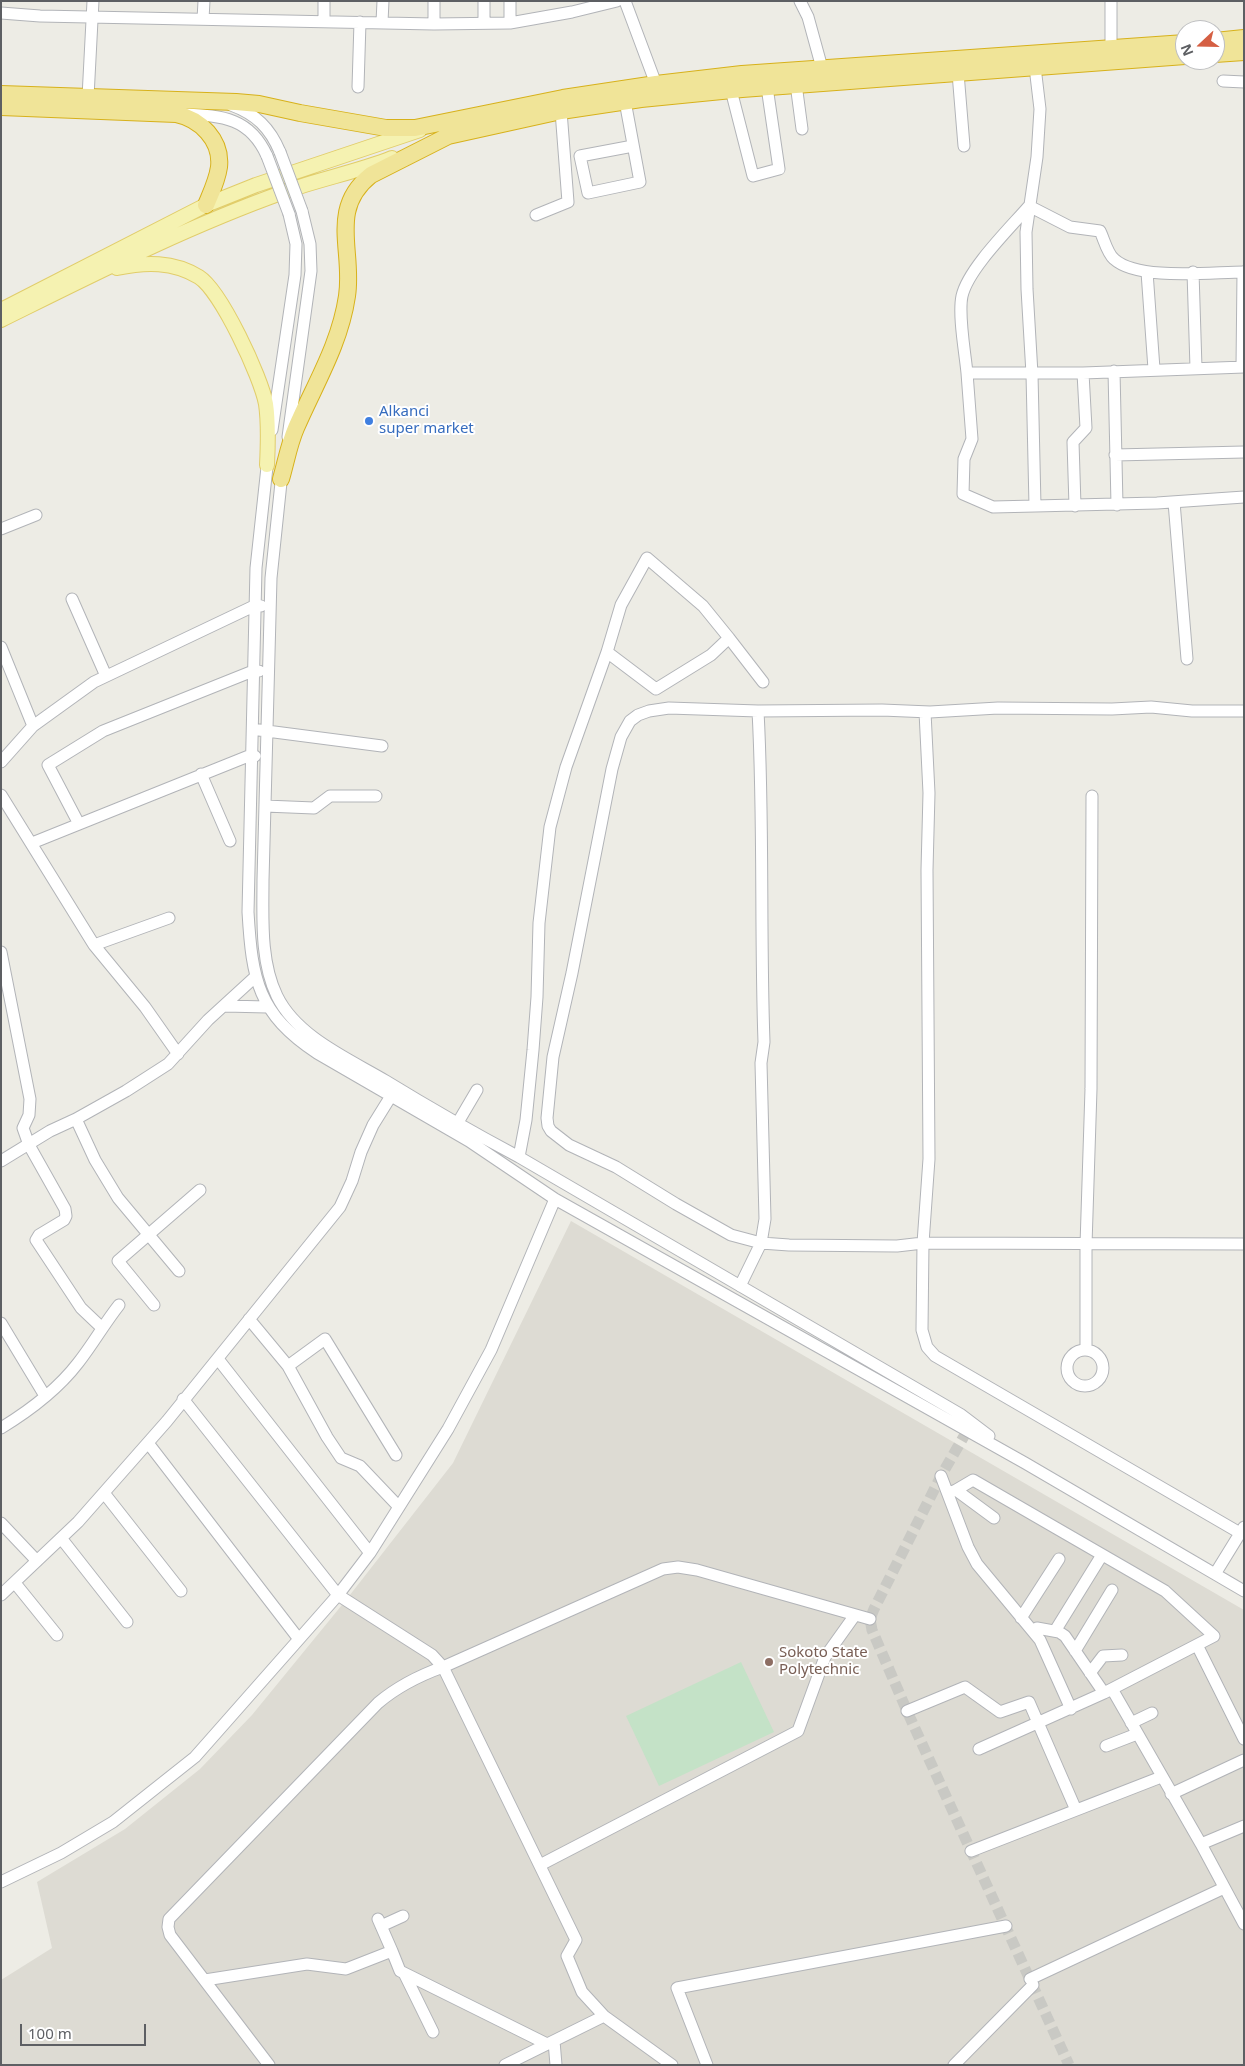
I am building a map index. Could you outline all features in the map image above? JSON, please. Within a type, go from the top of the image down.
[{"type":"highway","points":[[1225,40],[1244,38]]},
{"type":"highway","points":[[281,479],[295,431],[337,340],[345,315],[349,264],[345,220],[351,196],[360,184],[371,175],[443,130],[563,98],[656,84],[742,74],[1175,44]]},
{"type":"highway","points":[[1225,53],[1244,52]]},
{"type":"highway","points":[[1,94],[259,104],[386,128],[443,130],[625,101],[731,90],[1175,57]]},
{"type":"highway","points":[[1,107],[176,114],[186,116],[202,126],[214,141],[219,165],[217,177],[206,205]]},
{"type":"main road","points":[[1,310],[206,205],[256,185],[443,130]]},
{"type":"main road","points":[[1,320],[83,278],[236,210],[285,191],[388,160],[443,130]]},
{"type":"main road","points":[[83,278],[113,268],[150,263],[175,267],[186,271],[198,276],[212,288],[223,305],[262,390],[268,430],[267,465]]},
{"type":"street","points":[[88,97],[93,1]]},
{"type":"street","points":[[203,20],[204,1]]},
{"type":"street","points":[[324,1],[324,21]]},
{"type":"street","points":[[382,22],[383,1]]},
{"type":"street","points":[[434,1],[434,24]]},
{"type":"street","points":[[484,1],[484,23]]},
{"type":"street","points":[[510,1],[510,23]]},
{"type":"street","points":[[1,13],[203,20],[434,24],[510,23],[572,12],[616,1]]},
{"type":"street","points":[[625,1],[656,84]]},
{"type":"street","points":[[800,1],[808,17],[822,68]]},
{"type":"street","points":[[1110,47],[1111,1]]},
{"type":"street","points":[[358,87],[360,22]]},
{"type":"street","points":[[1035,66],[1040,110],[1037,157],[1028,206],[1026,232],[1036,506]]},
{"type":"street","points":[[958,72],[964,146]]},
{"type":"street","points":[[1223,81],[1244,82]]},
{"type":"street","points":[[796,84],[802,128]]},
{"type":"street","points":[[731,90],[753,176],[779,169],[767,87]]},
{"type":"street","points":[[212,101],[233,106],[256,117],[274,138],[302,211],[310,244],[311,271],[281,479],[274,539],[270,608],[263,880],[265,946],[272,981],[283,1007],[298,1024],[326,1046],[457,1124],[519,1157],[960,1414],[1025,1463]]},
{"type":"street","points":[[625,101],[640,182],[588,193],[580,156],[633,146]]},
{"type":"street","points":[[536,215],[568,202],[561,111]]},
{"type":"street","points":[[176,114],[210,115],[233,120],[252,132],[268,156],[289,214],[296,244],[295,275],[267,465],[256,568],[248,912],[255,977],[267,1007],[278,1021],[300,1042],[469,1141],[555,1199],[1025,1463],[1244,1591]]},
{"type":"street","points":[[968,373],[1083,373],[1243,367],[1244,272],[1154,273],[1130,268],[1112,257],[1100,231],[1070,228],[1028,206]]},
{"type":"street","points":[[1028,206],[975,269],[962,295],[963,334],[968,373],[972,439],[964,459],[964,494],[993,508],[1117,505],[1244,497]]},
{"type":"street","points":[[1147,272],[1154,369]]},
{"type":"street","points":[[1192,272],[1196,368]]},
{"type":"street","points":[[1114,371],[1117,505]]},
{"type":"street","points":[[1075,506],[1074,442],[1086,428],[1083,373]]},
{"type":"street","points":[[1115,455],[1244,452]]},
{"type":"street","points":[[1174,502],[1187,659]]},
{"type":"street","points":[[1,529],[36,515]]},
{"type":"street","points":[[519,1157],[526,1120],[538,997],[539,923],[550,827],[566,767],[607,652],[621,605],[647,558],[703,606],[763,682]]},
{"type":"street","points":[[72,599],[106,676]]},
{"type":"street","points":[[1,762],[33,726],[94,682],[256,606],[270,608]]},
{"type":"street","points":[[607,652],[656,689],[711,655],[729,638]]},
{"type":"street","points":[[1,647],[33,726]]},
{"type":"street","points":[[79,824],[48,765],[103,731],[253,672],[268,672]]},
{"type":"street","points":[[1244,711],[1192,711],[1151,707],[1112,709],[998,708],[925,712],[882,710],[758,712],[702,708],[649,711],[638,715],[630,721],[620,736],[553,1057],[547,1112],[548,1126],[569,1145],[616,1167],[731,1235],[761,1243],[897,1246],[923,1243],[1244,1244]]},
{"type":"street","points":[[740,1286],[761,1243],[765,1219],[761,1063],[764,1042],[760,901],[762,786],[758,712]]},
{"type":"street","points":[[925,712],[930,793],[927,870],[929,1159],[923,1243],[922,1330],[925,1343],[930,1352],[1242,1530],[1215,1574]]},
{"type":"street","points":[[252,728],[382,746]]},
{"type":"street","points":[[32,843],[251,755],[266,757]]},
{"type":"street","points":[[201,774],[230,841]]},
{"type":"street","points":[[1,795],[94,945],[139,999],[178,1054]]},
{"type":"street","points":[[265,806],[314,808],[330,796],[376,796]]},
{"type":"street","points":[[1086,1350],[1086,1245],[1091,1109],[1092,796]]},
{"type":"street","points":[[94,945],[170,918]]},
{"type":"street","points":[[1,952],[30,1099],[29,1115],[22,1128],[29,1145],[65,1209],[66,1216],[64,1220],[39,1235],[36,1240],[81,1308],[101,1328]]},
{"type":"street","points":[[1,1161],[161,1068],[178,1054],[208,1020],[255,977]]},
{"type":"street","points":[[225,1006],[267,1007]]},
{"type":"street","points":[[457,1124],[477,1090]]},
{"type":"street","points":[[1,1595],[61,1538],[148,1443],[340,1207],[373,1125],[391,1096]]},
{"type":"street","points":[[76,1119],[95,1160],[118,1198],[178,1271]]},
{"type":"street","points":[[154,1305],[118,1261],[200,1190]]},
{"type":"street","points":[[1,1882],[61,1853],[113,1822],[194,1757],[237,1711],[298,1638],[338,1595],[370,1553],[448,1429],[491,1350],[555,1199]]},
{"type":"street","points":[[1,1428],[21,1416],[77,1364],[119,1305]]},
{"type":"street","points":[[249,1319],[288,1366],[327,1437],[341,1458],[360,1466],[399,1507]]},
{"type":"street","points":[[1,1323],[44,1396]]},
{"type":"street","points":[[288,1366],[324,1339],[396,1455]]},
{"type":"street","points":[[218,1359],[370,1553]]},
{"type":"street","points":[[183,1399],[338,1595],[432,1656],[443,1667],[576,1940],[567,1956],[582,1992],[604,2016],[672,2065]]},
{"type":"street","points":[[148,1443],[298,1638]]},
{"type":"street","points":[[941,1476],[952,1492],[968,1547],[977,1564],[1040,1640],[1071,1709]]},
{"type":"street","points":[[952,1492],[973,1480],[1165,1591],[1214,1636],[1071,1709],[978,1749]]},
{"type":"street","points":[[952,1492],[994,1518]]},
{"type":"street","points":[[104,1493],[181,1591]]},
{"type":"street","points":[[1,1523],[38,1561]]},
{"type":"street","points":[[61,1538],[127,1622]]},
{"type":"street","points":[[1055,1631],[1102,1555]]},
{"type":"street","points":[[1022,1618],[1059,1559]]},
{"type":"street","points":[[269,2065],[168,1931],[170,1916],[378,1703],[394,1690],[420,1675],[443,1667],[663,1569],[678,1566],[870,1619]]},
{"type":"street","points":[[14,1583],[57,1635]]},
{"type":"street","points":[[1075,1650],[1112,1590]]},
{"type":"street","points":[[540,1865],[798,1731],[825,1657],[855,1615]]},
{"type":"street","points":[[1033,1632],[1037,1628],[1055,1631],[1065,1636],[1090,1673],[1108,1691],[1131,1723],[1201,1844],[1244,1924]]},
{"type":"street","points":[[1197,1645],[1244,1739]]},
{"type":"street","points":[[1090,1673],[1103,1656],[1122,1655]]},
{"type":"street","points":[[907,1711],[965,1687],[1000,1712],[1029,1702],[1076,1810]]},
{"type":"street","points":[[1131,1723],[1152,1713]]},
{"type":"street","points":[[1106,1746],[1137,1734]]},
{"type":"street","points":[[1171,1794],[1244,1760]]},
{"type":"street","points":[[971,1850],[1161,1777]]},
{"type":"street","points":[[1201,1844],[1244,1826]]},
{"type":"street","points":[[954,2065],[1032,1982],[1224,1888]]},
{"type":"street","points":[[403,1916],[379,1922],[400,1971],[550,2042]]},
{"type":"street","points":[[707,2065],[677,1988],[1006,1926]]},
{"type":"street","points":[[205,1980],[308,1964],[346,1969],[392,1951]]},
{"type":"street","points":[[404,1973],[433,2032]]},
{"type":"street","points":[[505,2065],[604,2016]]},
{"type":"street","points":[[550,2042],[556,2065]]},
{"type":"shaded area","name":"Sokoto State Polytechnic","points":[[571,1221],[1244,1610],[1244,2065],[1,2065],[1,1980],[52,1948],[37,1882],[125,1829],[200,1769],[252,1715],[346,1600],[453,1463]]},
{"type":"green space","points":[[741,1662],[774,1732],[659,1786],[626,1716]]},
{"type":"tunnel","points":[[967,1431],[941,1476],[870,1619],[872,1630],[907,1711],[1069,2065]]},
{"type":"place","name":"Alkanci super market","points":[[369,421]]},
{"type":"place","name":"Sokoto State Polytechnic","points":[[769,1662]]}]
